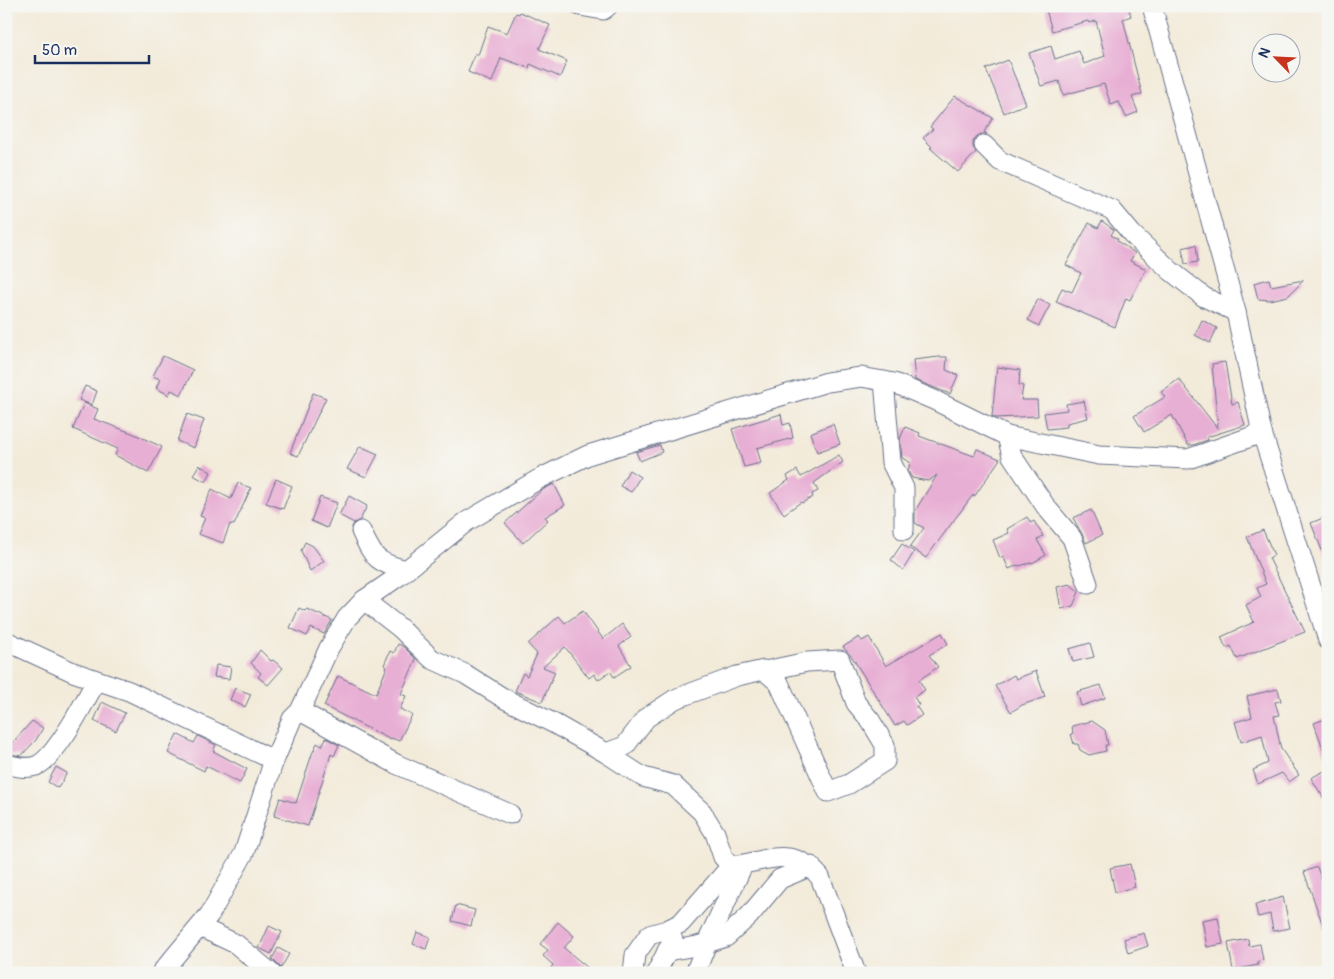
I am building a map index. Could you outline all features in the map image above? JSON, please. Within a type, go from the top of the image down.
[{"type":"street","points":[[580,6],[603,10],[608,6]]},
{"type":"street","points":[[1152,6],[1236,312],[1262,433],[1328,640]]},
{"type":"street","points":[[984,145],[1000,161],[1112,210],[1132,234],[1171,272],[1204,297],[1236,312]]},
{"type":"street","points":[[161,973],[210,914],[244,853],[273,763],[292,719],[300,710],[347,618],[364,600],[406,570],[466,522],[539,479],[588,455],[827,382],[860,376],[894,383],[934,400],[1006,436],[1099,455],[1188,459],[1262,433]]},
{"type":"street","points":[[884,381],[891,462],[904,488],[904,530]]},
{"type":"street","points":[[1006,436],[1012,456],[1046,507],[1072,538],[1088,584]]},
{"type":"street","points":[[361,531],[372,554],[387,565],[406,570]]},
{"type":"street","points":[[364,600],[400,628],[432,659],[465,674],[504,699],[553,723],[606,753],[643,777],[673,785],[702,812],[715,833],[723,857],[737,865]]},
{"type":"street","points":[[6,641],[73,672],[129,691],[267,757],[273,763]]},
{"type":"street","points":[[606,753],[625,746],[646,718],[675,699],[737,676],[764,670],[765,672],[779,683],[828,792],[849,784],[885,760],[885,745],[870,720],[856,703],[840,660],[807,662],[765,672]]},
{"type":"street","points":[[6,764],[23,768],[38,765],[56,748],[96,681]]},
{"type":"street","points":[[300,710],[396,764],[510,814]]},
{"type":"street","points":[[656,973],[682,923],[737,865],[775,857],[793,859],[811,866],[820,877],[856,973]]},
{"type":"street","points":[[695,973],[737,865]]},
{"type":"street","points":[[667,951],[726,937],[749,916],[780,879],[811,866]]},
{"type":"street","points":[[633,973],[635,954],[649,935],[682,923]]},
{"type":"street","points":[[200,927],[236,944],[272,973]]},
{"type":"building","points":[[1045,6],[1128,6],[1131,16],[1123,19],[1142,94],[1132,97],[1138,112],[1126,117],[1119,102],[1111,105],[1104,84],[1063,95],[1059,81],[1041,86],[1029,53],[1051,46],[1055,59],[1079,51],[1084,64],[1105,56],[1096,21],[1089,23],[1088,21],[1052,31]]},
{"type":"building","points":[[520,12],[550,25],[539,49],[567,61],[560,77],[530,64],[529,68],[501,58],[492,82],[468,72],[475,53],[478,55],[488,26],[507,33],[516,13],[519,14]]},
{"type":"building","points":[[1008,60],[1026,104],[1004,113],[986,69]]},
{"type":"building","points":[[955,96],[993,118],[984,132],[987,134],[981,134],[973,142],[976,152],[958,172],[930,148],[932,147],[923,138],[933,129],[930,127]]},
{"type":"building","points":[[1102,221],[1114,230],[1111,235],[1118,239],[1117,241],[1135,253],[1130,261],[1146,269],[1130,300],[1126,298],[1115,327],[1056,302],[1062,288],[1072,292],[1081,273],[1066,265],[1089,223],[1098,228]]},
{"type":"building","points":[[1196,245],[1198,262],[1185,264],[1182,248]]},
{"type":"building","points":[[1269,279],[1271,286],[1304,280],[1288,296],[1270,300],[1258,299],[1254,283]]},
{"type":"building","points":[[1038,299],[1050,305],[1039,326],[1028,320]]},
{"type":"building","points":[[1202,320],[1217,328],[1210,343],[1195,335]]},
{"type":"building","points":[[163,356],[193,370],[181,395],[171,390],[169,395],[156,388],[160,379],[153,376]]},
{"type":"building","points":[[947,357],[946,370],[958,375],[950,394],[915,380],[913,360]]},
{"type":"building","points":[[1225,362],[1232,404],[1238,402],[1245,425],[1207,437],[1208,440],[1193,445],[1188,445],[1172,415],[1144,432],[1134,416],[1165,397],[1161,392],[1179,379],[1218,429],[1212,364]]},
{"type":"building","points":[[997,367],[1020,370],[1019,385],[1023,386],[1021,400],[1037,400],[1038,416],[996,418],[992,416]]},
{"type":"building","points":[[85,386],[97,391],[92,405],[79,400]]},
{"type":"building","points":[[313,393],[326,398],[298,456],[290,453]]},
{"type":"building","points":[[1084,401],[1088,418],[1067,423],[1067,427],[1047,429],[1044,413],[1067,410],[1066,404]]},
{"type":"building","points":[[84,403],[98,409],[94,419],[132,433],[162,447],[148,473],[115,455],[118,449],[73,429]]},
{"type":"building","points":[[187,414],[204,420],[194,448],[177,441]]},
{"type":"building","points":[[781,414],[783,425],[790,423],[793,438],[757,448],[761,463],[744,467],[732,429]]},
{"type":"building","points":[[833,424],[840,444],[817,452],[810,433]]},
{"type":"building","points":[[905,427],[920,433],[919,436],[974,456],[977,449],[1000,459],[974,497],[973,495],[926,558],[910,547],[924,528],[915,523],[915,511],[937,475],[928,481],[912,478],[908,471],[910,462],[902,458],[900,439]]},
{"type":"building","points":[[660,445],[662,452],[640,461],[636,452]]},
{"type":"building","points":[[360,446],[378,454],[366,477],[347,469]]},
{"type":"building","points":[[839,455],[843,462],[814,483],[818,491],[812,494],[813,497],[801,502],[784,514],[770,493],[789,480],[787,476],[797,470],[801,477]]},
{"type":"building","points":[[199,465],[211,472],[206,482],[193,475]]},
{"type":"building","points":[[629,470],[640,477],[631,492],[620,486]]},
{"type":"building","points":[[276,479],[292,486],[283,509],[266,503]]},
{"type":"building","points":[[238,483],[251,488],[234,525],[230,524],[223,543],[198,534],[205,518],[200,516],[212,489],[231,499]]},
{"type":"building","points":[[554,484],[565,505],[545,517],[548,520],[523,543],[505,523],[542,490]]},
{"type":"building","points":[[349,496],[367,506],[360,520],[354,523],[339,515]]},
{"type":"building","points":[[320,497],[337,503],[327,528],[311,521]]},
{"type":"building","points":[[1091,510],[1102,535],[1086,543],[1073,518]]},
{"type":"building","points":[[1328,516],[1328,563],[1327,563],[1311,523]]},
{"type":"building","points":[[1027,517],[1031,523],[1034,521],[1043,536],[1037,540],[1046,555],[1034,562],[1009,569],[1003,556],[1000,558],[993,540],[1009,533],[1007,529]]},
{"type":"building","points":[[1263,530],[1274,555],[1269,558],[1305,632],[1237,659],[1231,646],[1226,648],[1221,637],[1254,622],[1246,605],[1261,597],[1257,588],[1266,584],[1247,537]]},
{"type":"building","points":[[305,542],[313,546],[324,561],[310,571],[301,551]]},
{"type":"building","points":[[902,544],[914,552],[903,570],[891,560]]},
{"type":"building","points":[[1070,584],[1079,592],[1073,606],[1061,609],[1057,587]]},
{"type":"building","points":[[299,608],[305,611],[307,609],[332,620],[324,634],[311,628],[307,636],[290,628]]},
{"type":"building","points":[[583,611],[603,639],[622,624],[631,637],[619,646],[631,666],[614,677],[610,671],[598,680],[594,674],[589,678],[565,647],[543,667],[555,672],[542,702],[515,691],[523,673],[527,676],[537,654],[528,644],[559,616],[565,623]]},
{"type":"building","points":[[942,633],[948,644],[929,655],[938,667],[919,680],[925,690],[914,697],[919,705],[916,706],[922,715],[907,725],[904,721],[895,726],[852,657],[843,647],[859,637],[862,641],[869,637],[886,666]]},
{"type":"building","points":[[1090,643],[1094,657],[1073,662],[1069,649]]},
{"type":"building","points":[[398,644],[404,647],[416,659],[401,694],[406,696],[400,709],[412,715],[399,741],[392,738],[391,740],[324,706],[338,676],[376,694],[387,667],[384,665],[390,651],[394,653]]},
{"type":"building","points":[[260,650],[271,661],[273,660],[283,668],[268,685],[258,677],[261,673],[251,663]]},
{"type":"building","points":[[216,665],[231,667],[229,679],[214,677]]},
{"type":"building","points":[[1036,671],[1045,697],[1022,705],[1011,712],[995,686],[1014,675],[1016,679]]},
{"type":"building","points":[[1101,685],[1105,698],[1081,706],[1077,692]]},
{"type":"building","points":[[235,688],[251,694],[245,707],[230,700]]},
{"type":"building","points":[[1278,689],[1281,701],[1275,702],[1279,715],[1274,716],[1281,749],[1299,775],[1289,782],[1282,773],[1258,784],[1253,770],[1268,763],[1262,735],[1241,742],[1235,722],[1252,717],[1247,696]]},
{"type":"building","points":[[102,702],[125,713],[116,731],[94,721]]},
{"type":"building","points":[[1328,718],[1328,757],[1326,757],[1314,723]]},
{"type":"building","points":[[32,721],[43,728],[36,740],[21,756],[6,753],[6,750]]},
{"type":"building","points":[[1092,721],[1105,730],[1108,745],[1105,745],[1106,751],[1089,755],[1080,750],[1078,744],[1074,744],[1071,734],[1073,733],[1072,726]]},
{"type":"building","points":[[177,734],[194,743],[198,736],[216,745],[213,751],[247,769],[240,783],[206,766],[204,771],[168,753]]},
{"type":"building","points":[[326,738],[339,745],[334,756],[331,754],[308,826],[274,816],[280,798],[296,803],[317,743],[322,746]]},
{"type":"building","points":[[56,767],[67,773],[58,788],[48,782]]},
{"type":"building","points":[[1328,769],[1328,805],[1311,778]]},
{"type":"building","points":[[1130,864],[1135,887],[1115,892],[1110,868]]},
{"type":"building","points":[[1317,867],[1328,897],[1328,933],[1326,934],[1304,872]]},
{"type":"building","points":[[1283,897],[1290,928],[1273,931],[1270,914],[1258,917],[1255,905]]},
{"type":"building","points":[[456,905],[475,910],[471,926],[452,921]]},
{"type":"building","points":[[1218,917],[1223,944],[1207,947],[1202,920]]},
{"type":"building","points":[[558,922],[574,936],[564,948],[594,973],[547,973],[553,965],[543,956],[548,950],[540,944]]},
{"type":"building","points":[[269,926],[282,932],[271,954],[259,948]]},
{"type":"building","points":[[417,932],[430,937],[426,949],[413,944]]},
{"type":"building","points":[[1144,933],[1148,946],[1128,953],[1124,939]]},
{"type":"building","points":[[1248,939],[1249,946],[1260,944],[1263,960],[1258,961],[1258,965],[1233,970],[1228,943]]},
{"type":"building","points":[[278,948],[289,954],[281,968],[272,959]]}]
